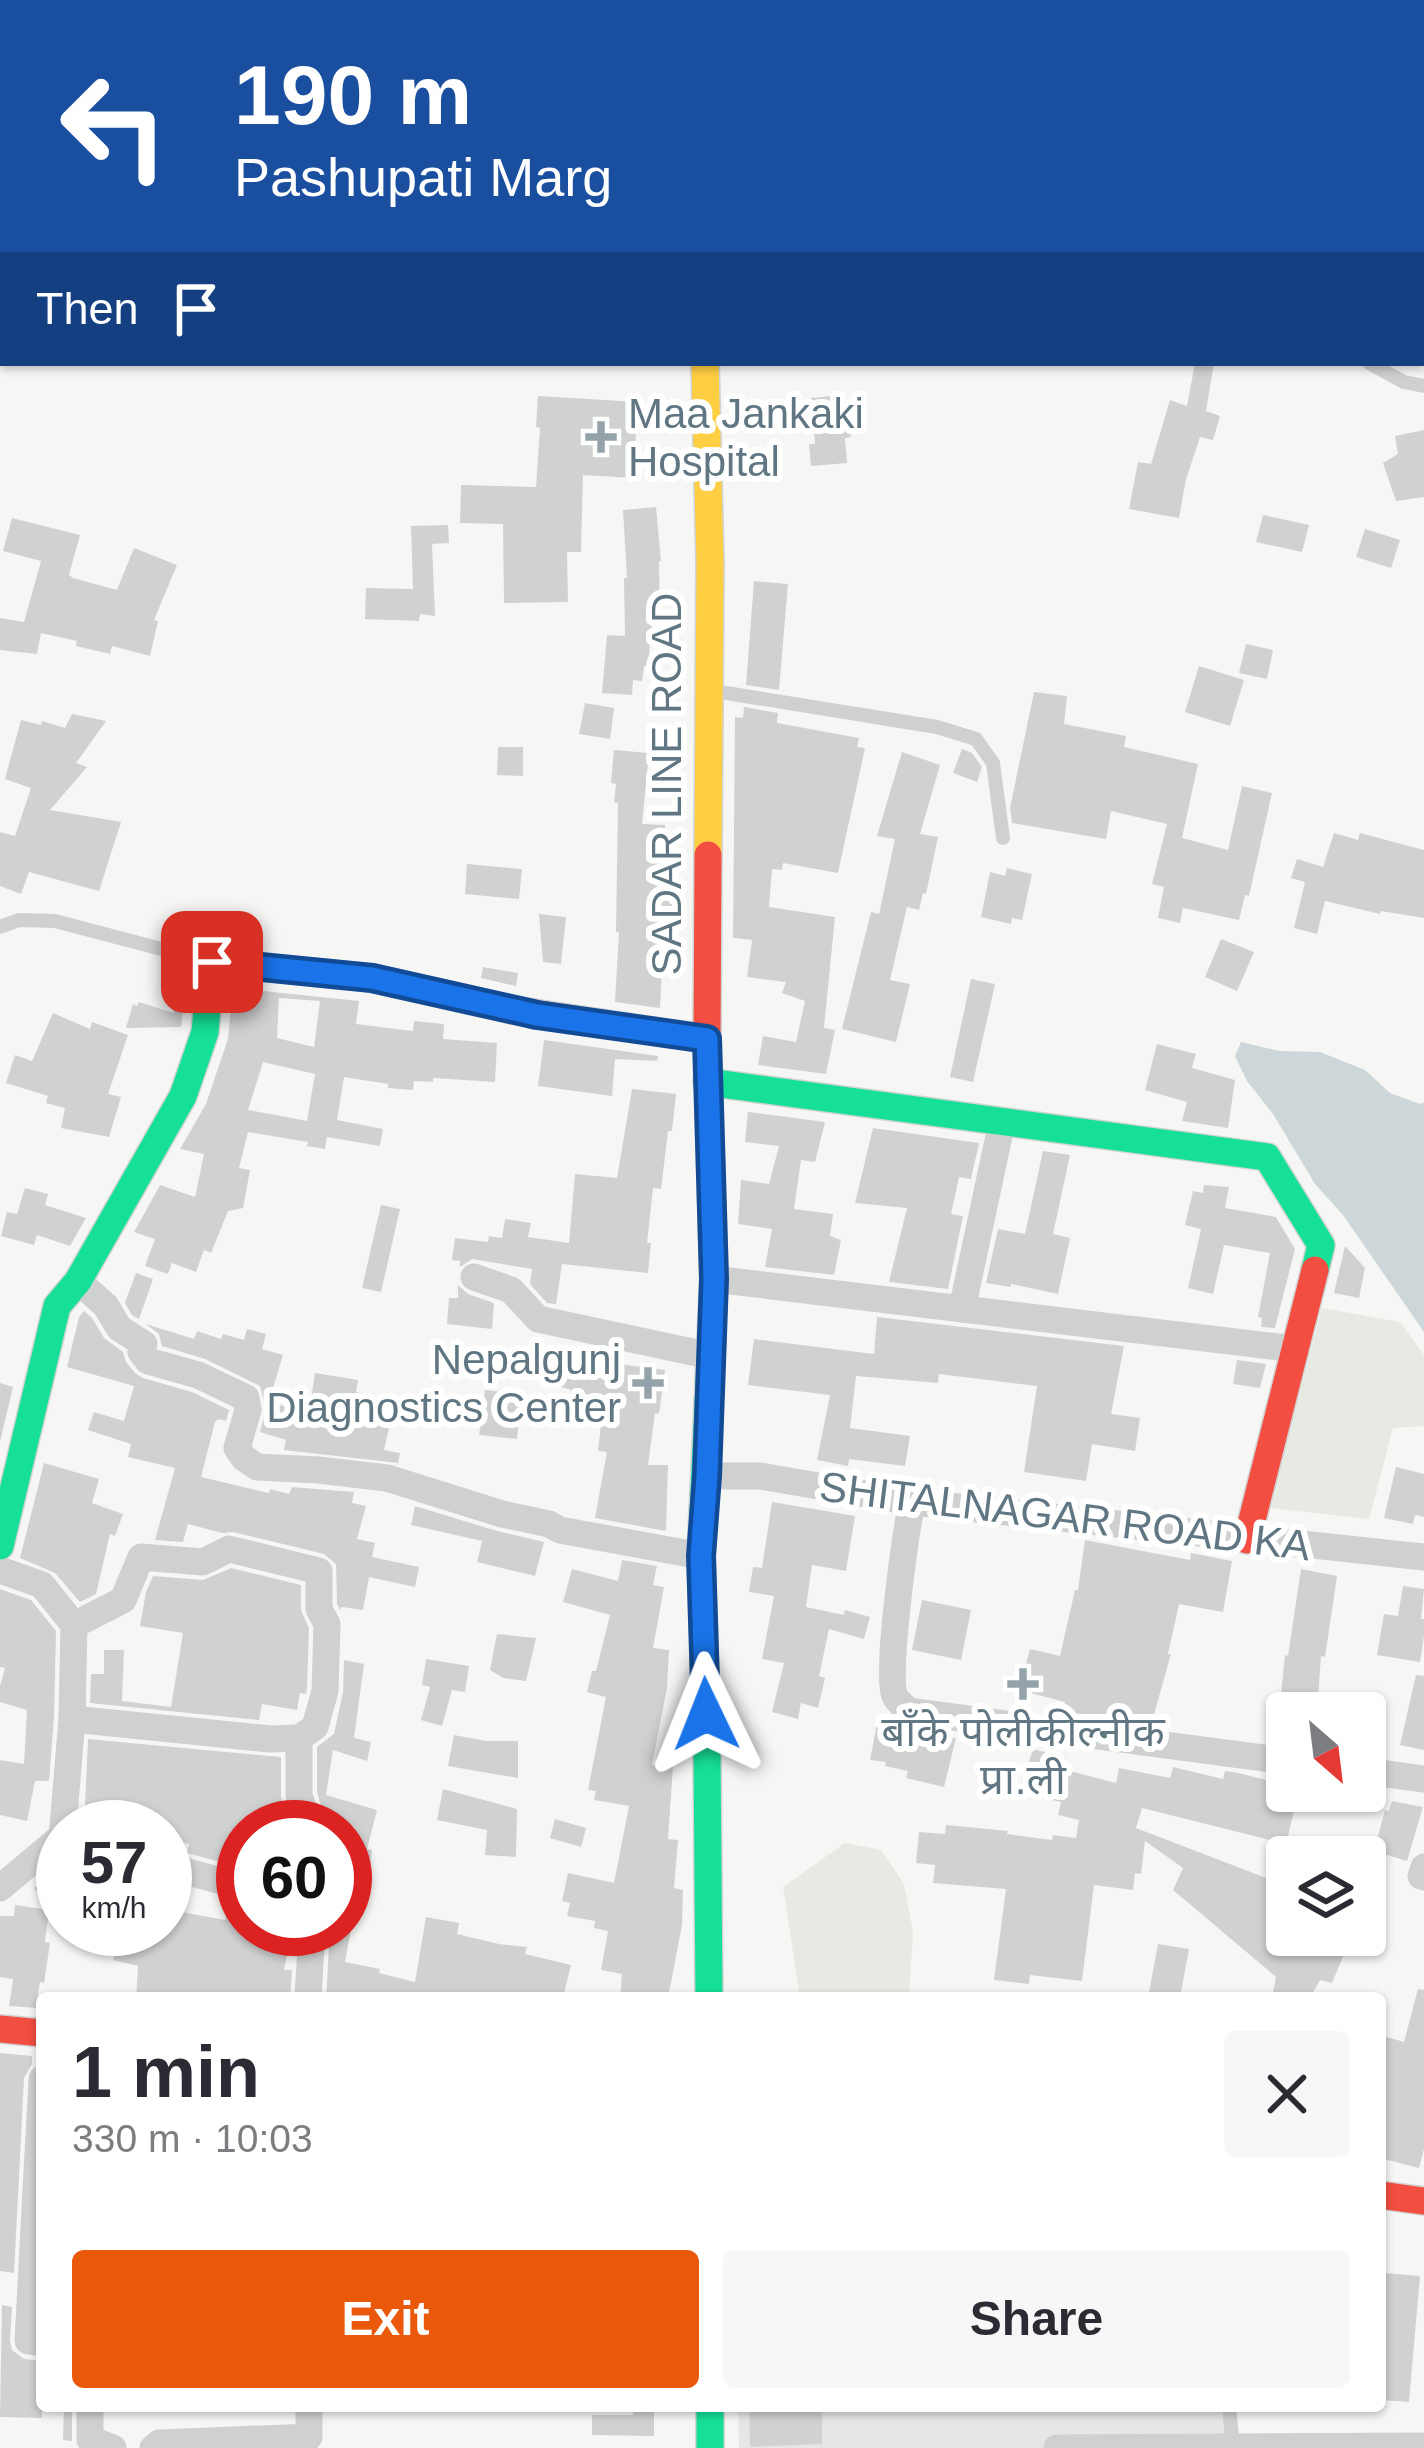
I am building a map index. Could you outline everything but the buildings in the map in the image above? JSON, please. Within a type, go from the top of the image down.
[{"type":"street","name":"SADAR LINE ROAD","points":[[705,366],[710,562],[707,1082],[714,1279],[701,1556],[709,1992]]},
{"type":"street","points":[[0,1546],[57,1306],[78,1281],[183,1096],[205,1032],[212,962],[372,978],[537,1015],[707,1039]]},
{"type":"street","points":[[707,1082],[1267,1157],[1321,1245],[1246,1540]]},
{"type":"street","points":[[962,1309],[1002,1122]]},
{"type":"street","points":[[474,1277],[512,1291],[538,1319],[711,1356]]},
{"type":"street","points":[[714,1279],[1295,1349]]},
{"type":"street","points":[[78,1281],[106,1306],[119,1328],[144,1344],[141,1352],[148,1361],[198,1375],[246,1398],[248,1410],[237,1448],[257,1467],[387,1478],[560,1530],[701,1556]]},
{"type":"street","name":"SHITALNAGAR ROAD KA","points":[[707,1476],[760,1476],[912,1502],[1424,1557]]},
{"type":"street","points":[[912,1502],[902,1557],[893,1673],[894,1696],[908,1711],[1266,1758]]},
{"type":"street","points":[[73,1719],[299,1738],[315,1727],[325,1691],[328,1624],[319,1609],[319,1571],[229,1549],[203,1562],[141,1557],[123,1600],[74,1625]]},
{"type":"street","points":[[0,1570],[42,1585],[74,1625],[66,1800]]},
{"type":"street","points":[[299,1738],[301,1800]]},
{"type":"street","points":[[1386,1774],[1424,1779]]},
{"type":"street","points":[[0,1888],[36,1856]]},
{"type":"street","points":[[1424,1867],[1424,1877]]},
{"type":"street","points":[[308,1992],[310,1956]]},
{"type":"street","points":[[0,2029],[36,2032]]},
{"type":"street","points":[[36,2191],[28,2341],[36,2342]]},
{"type":"street","points":[[1386,2195],[1424,2201]]},
{"type":"street","points":[[90,2412],[90,2439],[113,2448]]},
{"type":"street","points":[[153,2448],[159,2444],[309,2438],[309,2412]]},
{"type":"street","points":[[710,2412],[710,2448]]},
{"type":"street","points":[[1058,2448],[1424,2446]]},
{"type":"lane","points":[[1375,366],[1404,382],[1424,386]]},
{"type":"lane","points":[[709,690],[937,727],[976,740],[993,763],[1004,838]]},
{"type":"lane","points":[[0,927],[20,920],[55,921],[212,962]]},
{"type":"lane","points":[[1230,2412],[1233,2447]]},
{"type":"shaded area","points":[[1241,1042],[1280,1051],[1320,1052],[1365,1070],[1390,1093],[1424,1102],[1424,1332],[1343,1215],[1315,1184],[1247,1081],[1235,1056]]},
{"type":"shaded area","points":[[1322,1308],[1400,1322],[1424,1355],[1424,1426],[1393,1428],[1369,1519],[1269,1508]]},
{"type":"shaded area","points":[[845,1843],[881,1850],[904,1884],[913,1932],[909,1992],[798,1992],[783,1887]]},
{"type":"shaded area","points":[[738,2412],[749,2412],[751,2447],[790,2445],[789,2412],[1223,2412],[1229,2448],[739,2448]]},
{"type":"traffic: fast","points":[[0,1546],[57,1306],[78,1281],[183,1096],[205,1032],[211,962],[372,978],[513,1010]]},
{"type":"traffic: fast","points":[[707,1082],[1267,1157],[1321,1245],[1315,1270]]},
{"type":"traffic: fast","points":[[709,1992],[701,1556],[712,1317]]},
{"type":"traffic: fast","points":[[710,2412],[710,2448]]},
{"type":"traffic: slow","points":[[705,366],[710,562],[708,855]]},
{"type":"traffic: jam","points":[[708,855],[712,1317]]},
{"type":"traffic: jam","points":[[513,1010],[707,1039]]},
{"type":"traffic: jam","points":[[1247,1540],[1315,1270]]},
{"type":"traffic: jam","points":[[0,2029],[36,2032]]},
{"type":"traffic: jam","points":[[1386,2196],[1424,2201]]},
{"type":"place","name":"Maa Jankaki Hospital","points":[[601,437]]},
{"type":"place","name":"Nepalgunj Diagnostics Center","points":[[648,1383]]},
{"type":"place","name":"बाँके पोलीकील्नीक प्रा.ली","points":[[1023,1684]]},
{"type":"route","points":[[212,962],[372,978],[537,1015],[707,1039],[714,1279],[701,1556],[706,1714]]}]
